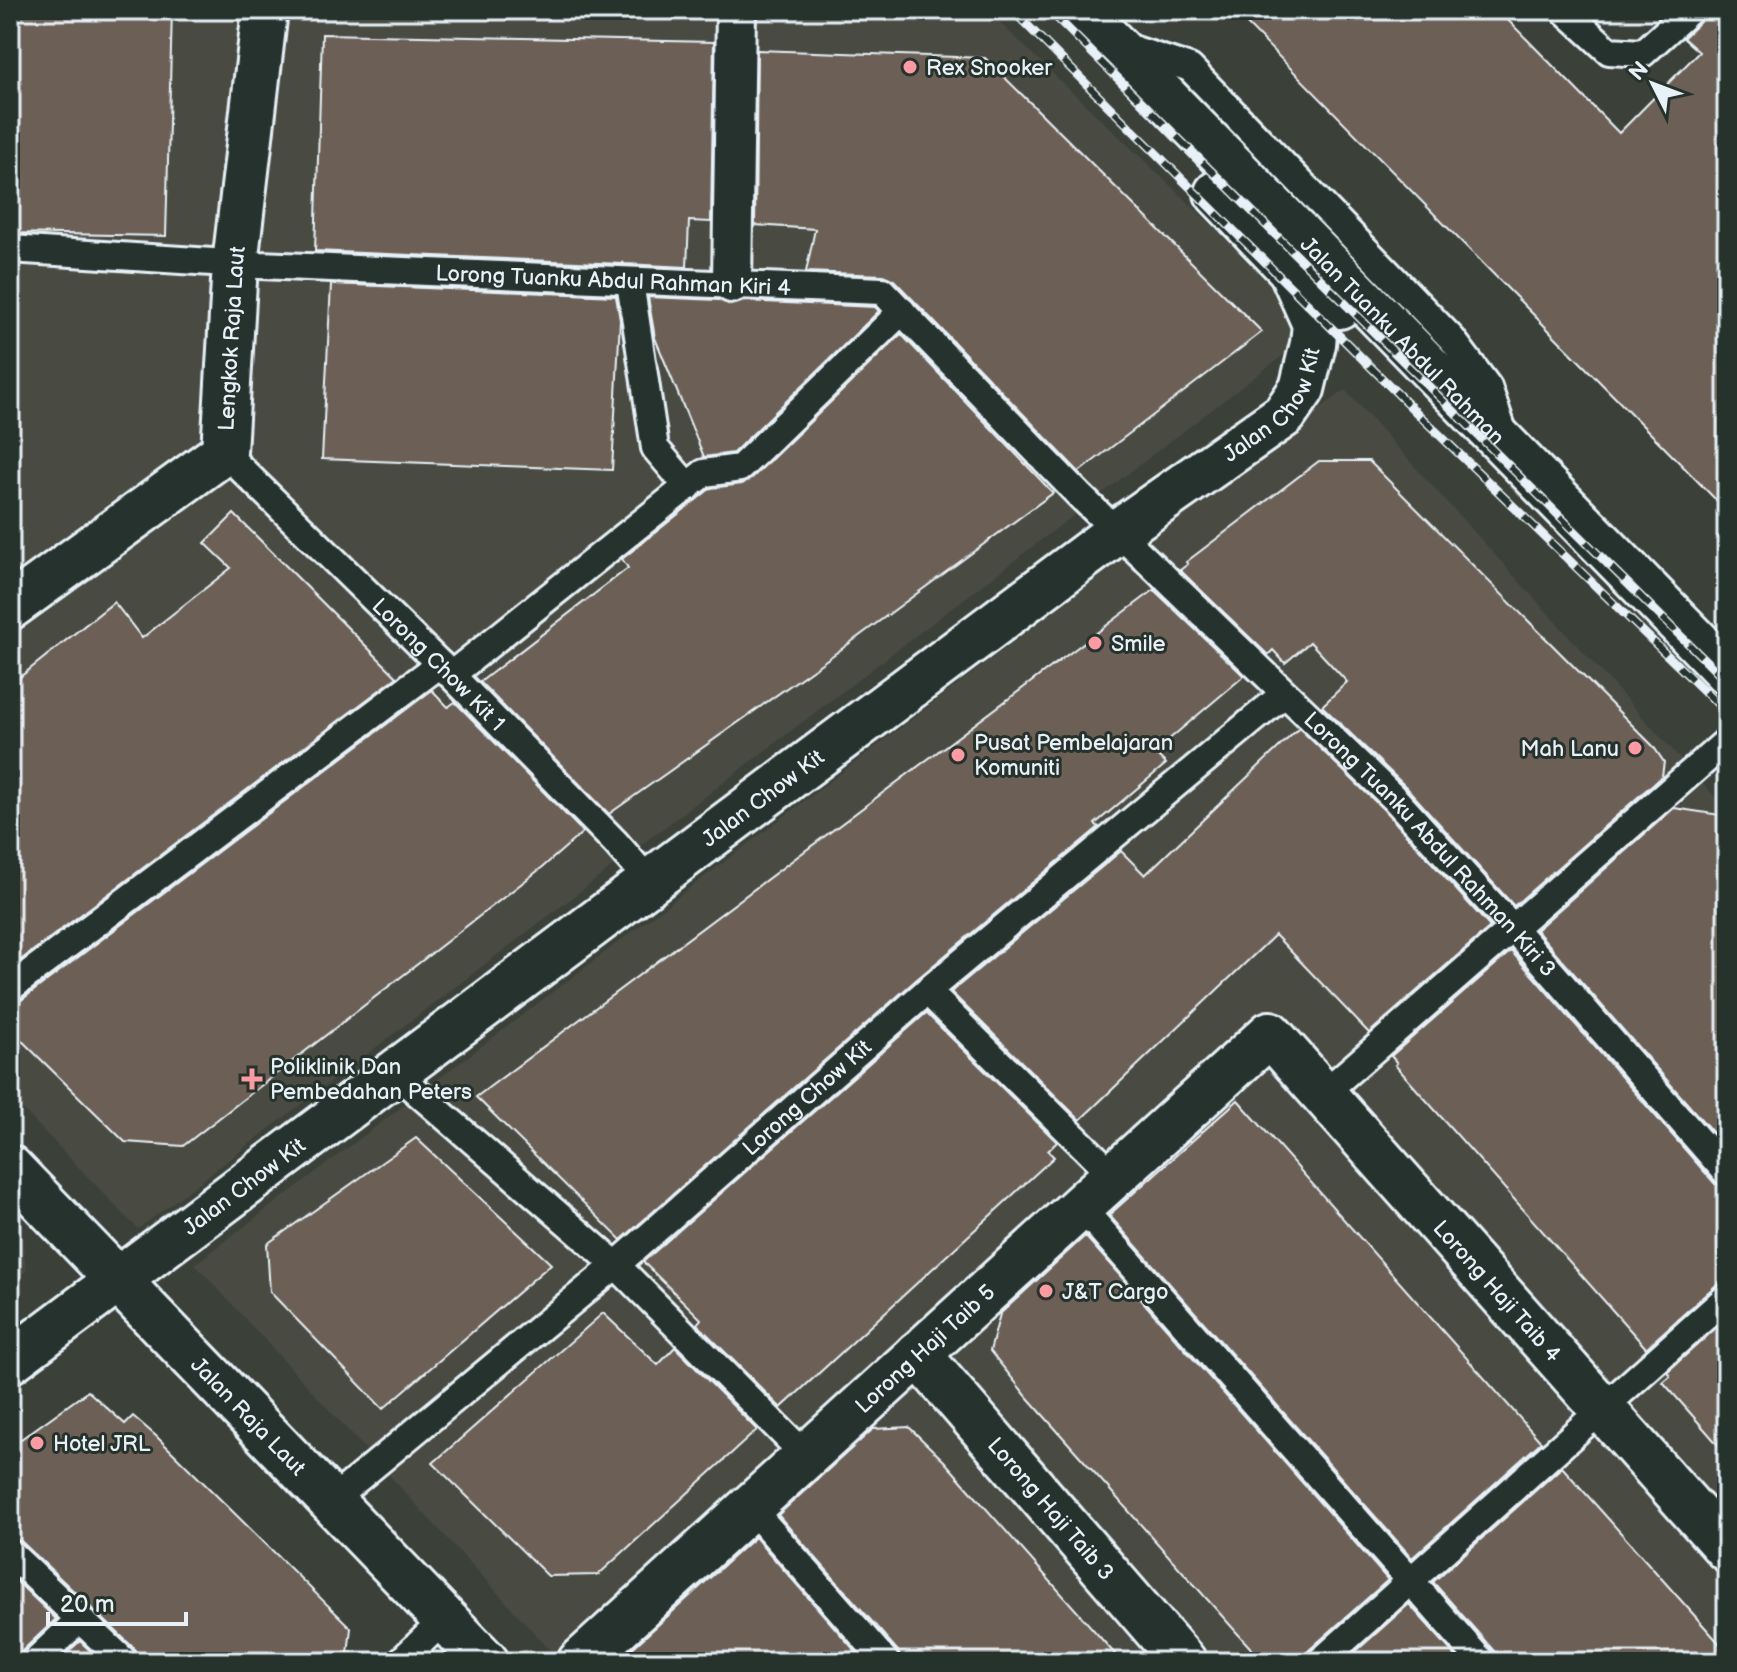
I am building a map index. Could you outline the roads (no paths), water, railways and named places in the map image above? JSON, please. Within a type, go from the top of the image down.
[{"type":"street","name":"Lengkok Raja Laut","points":[[10,607],[224,452],[235,264],[265,10]]},
{"type":"street","points":[[732,283],[736,10]]},
{"type":"street","points":[[1061,10],[1088,61],[1291,270],[1451,390]]},
{"type":"street","name":"Jalan Tuanku Abdul Rahman","points":[[1080,10],[1107,26],[1451,390],[1725,669]]},
{"type":"street","name":"Jalan Chow Kit","points":[[10,1361],[1117,532],[1284,415],[1302,389],[1315,324],[1291,270]]},
{"type":"street","name":"Lorong Haji Taib 4","points":[[1270,1034],[1727,1549]]},
{"type":"street","name":"Lorong Haji Taib 5","points":[[580,1662],[1270,1034]]},
{"type":"street","name":"Jalan Raja Laut","points":[[10,1168],[486,1662]]},
{"type":"street","name":"Lorong Haji Taib 3","points":[[918,1354],[1184,1662]]},
{"type":"lane","points":[[1564,10],[1609,51],[1643,53],[1690,10]]},
{"type":"lane","points":[[1107,26],[1190,68],[1452,339],[1488,387],[1509,449]]},
{"type":"lane","name":"Lorong Tuanku Abdul Rahman Kiri 4","points":[[10,249],[235,264],[882,291],[1117,532]]},
{"type":"lane","points":[[630,282],[655,448],[688,487]]},
{"type":"lane","points":[[10,988],[445,669],[704,473],[740,468],[902,311]]},
{"type":"lane","name":"Lorong Chow Kit 1","points":[[224,452],[445,669],[615,842],[650,882]]},
{"type":"lane","name":"Lorong Tuanku Abdul Rahman Kiri 3","points":[[1117,532],[1395,799],[1513,928],[1727,1173]]},
{"type":"lane","name":"Lorong Chow Kit","points":[[331,1501],[616,1265],[927,991],[1284,694]]},
{"type":"lane","points":[[1323,1094],[1727,741]]},
{"type":"lane","points":[[927,991],[1114,1176]]},
{"type":"lane","points":[[395,1073],[616,1265],[806,1456]]},
{"type":"lane","points":[[1080,1206],[1482,1662]]},
{"type":"lane","points":[[1320,1662],[1727,1297]]},
{"type":"lane","points":[[750,1507],[886,1662]]},
{"type":"lane","points":[[10,1553],[125,1662]]},
{"type":"lane","points":[[34,1662],[80,1619]]},
{"type":"lane","points":[[400,1662],[445,1619]]},
{"type":"railway","points":[[1012,10],[1420,416],[1727,713]]},
{"type":"railway","points":[[1049,10],[1727,682]]},
{"type":"place","name":"Rex Snooker","points":[[910,67]]},
{"type":"place","name":"Smile","points":[[1095,643]]},
{"type":"place","name":"Mah Lanu","points":[[1635,748]]},
{"type":"place","name":"Pusat Pembelajaran Komuniti","points":[[958,755]]},
{"type":"place","name":"Poliklinik Dan Pembedahan Peters","points":[[252,1079]]},
{"type":"place","name":"J&T Cargo","points":[[1046,1291]]},
{"type":"place","name":"Hotel JRL","points":[[37,1443]]}]
